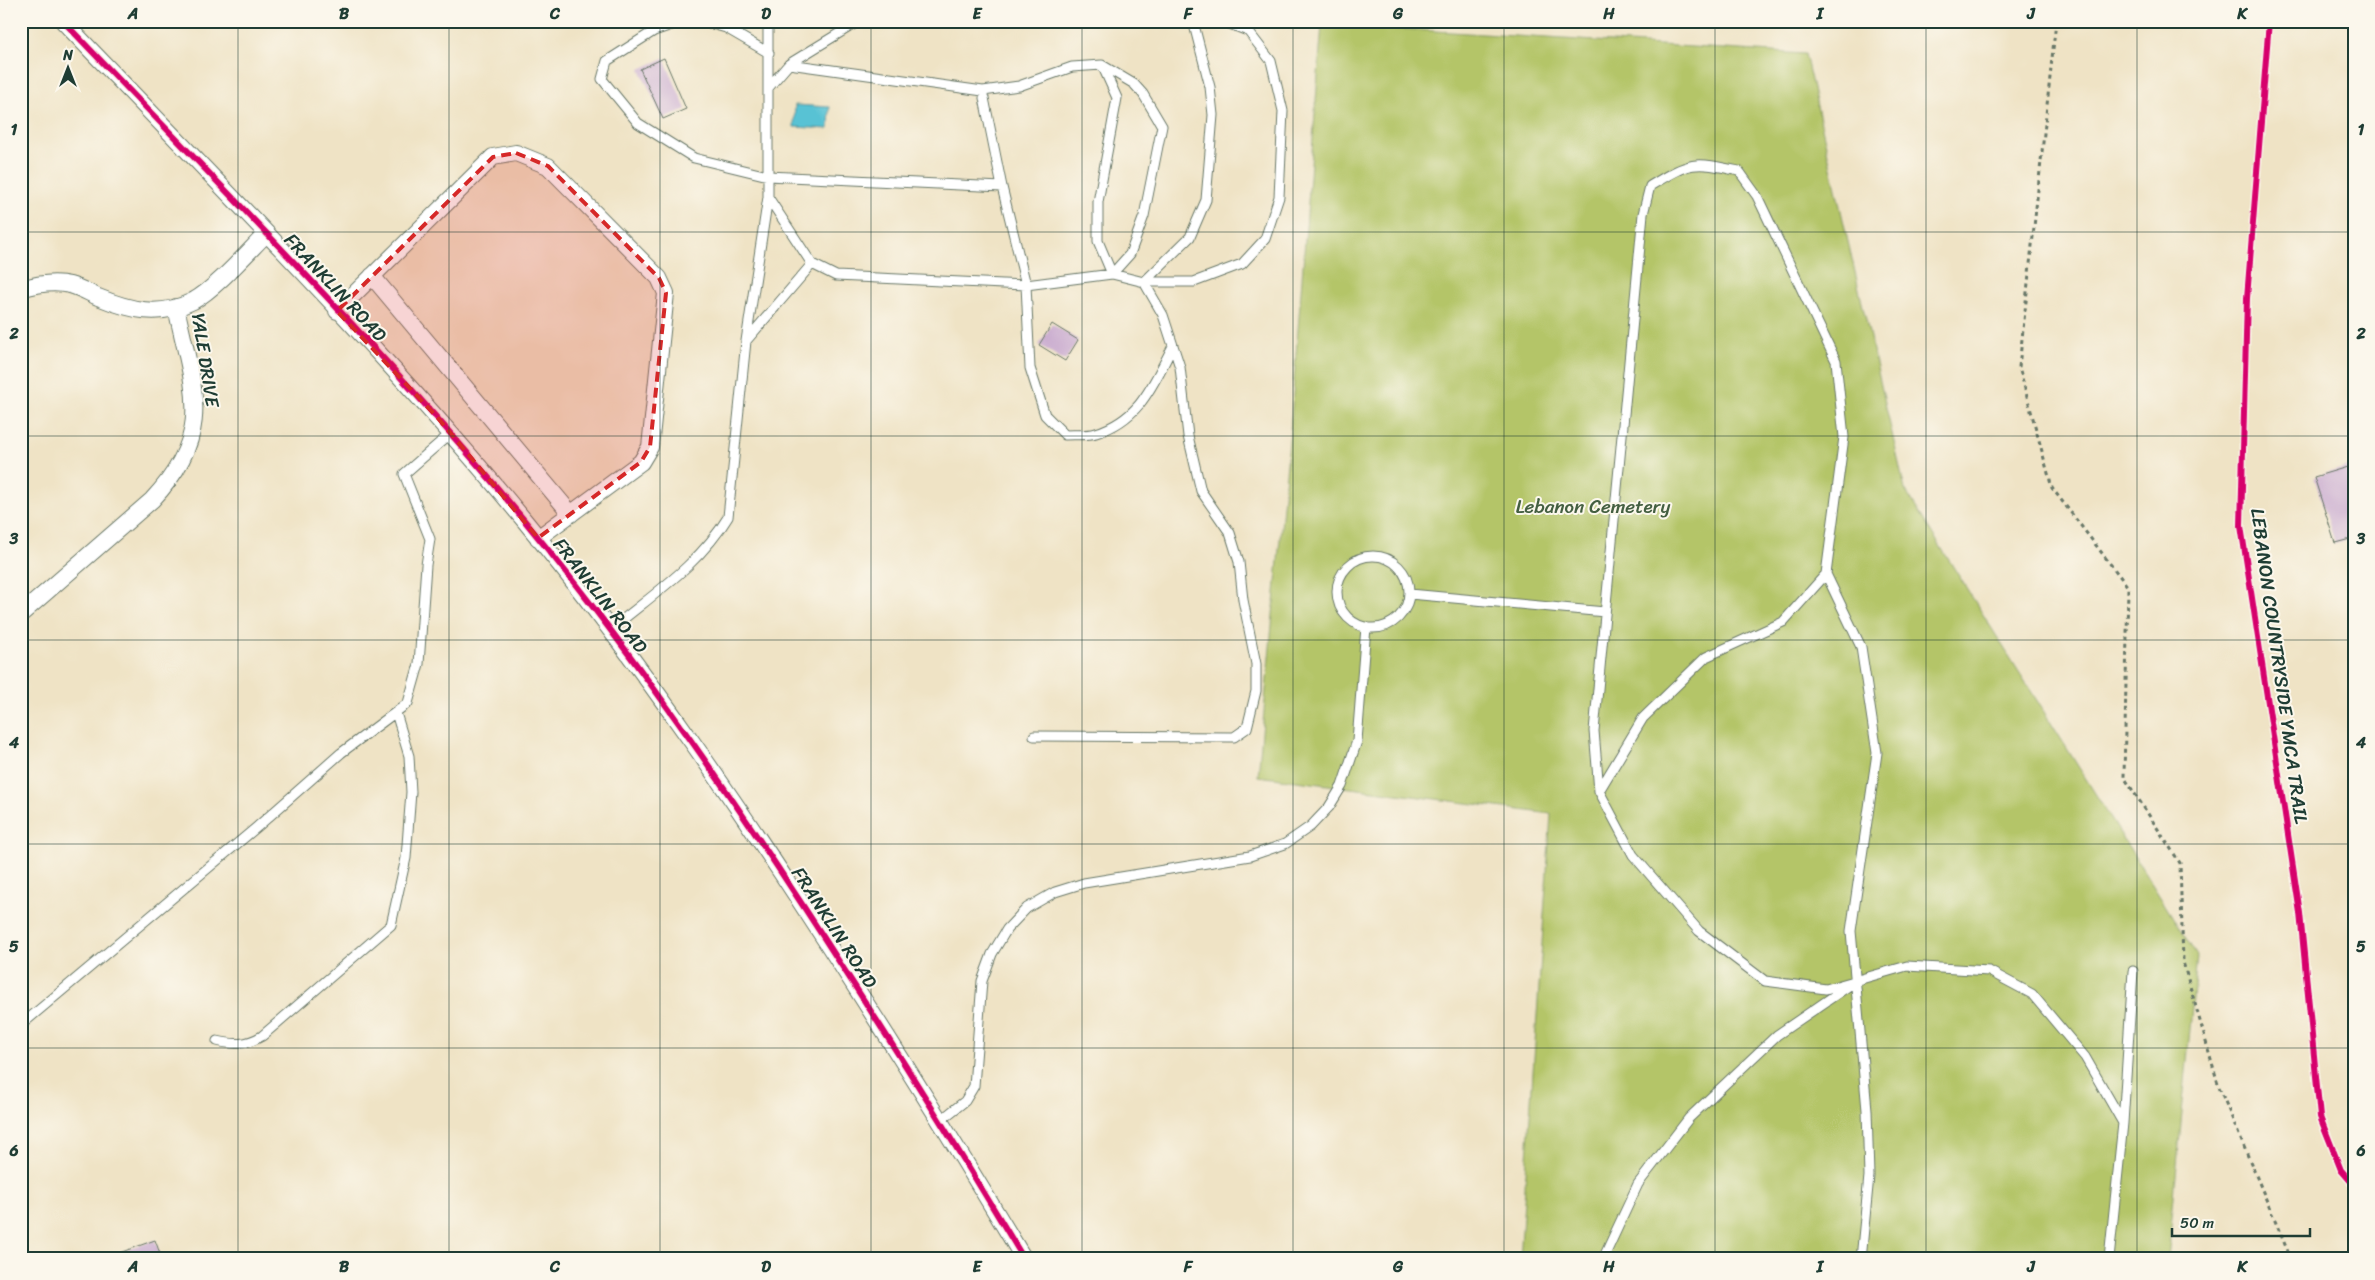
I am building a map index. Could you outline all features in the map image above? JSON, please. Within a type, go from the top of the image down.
[{"type":"street","name":"FRANKLIN ROAD","points":[[63,21],[338,310],[451,433],[538,538],[610,630],[700,752],[778,865],[941,1120],[1024,1259]]},
{"type":"street","points":[[338,310],[493,157],[516,153],[548,166],[659,278],[666,292],[650,448],[641,462],[538,538]]},
{"type":"street","name":"YALE DRIVE","points":[[21,614],[152,500],[171,480],[184,458],[195,420],[194,394],[176,307],[193,300],[205,292],[266,234]]},
{"type":"street","points":[[372,276],[571,514]]},
{"type":"street","points":[[21,289],[39,284],[59,283],[72,286],[137,311],[165,310],[176,307]]},
{"type":"lane","points":[[683,21],[654,32],[607,62],[602,79],[638,123],[694,158],[768,176],[1002,187]]},
{"type":"lane","points":[[701,21],[726,28],[768,53]]},
{"type":"lane","points":[[610,630],[700,555],[717,536],[728,518],[746,341],[768,197],[768,21]]},
{"type":"lane","points":[[769,87],[789,64],[859,21]]},
{"type":"lane","points":[[1144,282],[1190,237],[1206,200],[1213,115],[1210,87],[1193,21]]},
{"type":"lane","points":[[768,197],[812,264],[836,276],[1026,285],[1112,274],[1144,282],[1194,282],[1242,264],[1265,239],[1279,197],[1283,111],[1271,61],[1248,31],[1222,21]]},
{"type":"lane","points":[[789,64],[983,91],[1019,86],[1072,67],[1102,65],[1134,84],[1144,94],[1162,126],[1144,216],[1130,254],[1112,274]]},
{"type":"lane","points":[[1102,65],[1117,98],[1098,202],[1098,242],[1112,274]]},
{"type":"lane","points":[[984,98],[1002,187],[1026,285],[1030,368],[1045,415],[1065,435],[1095,433],[1120,421],[1144,401],[1173,346]]},
{"type":"lane","points":[[1861,1259],[1869,1176],[1867,1110],[1857,980],[1851,931],[1877,754],[1861,647],[1826,574],[1844,437],[1836,361],[1757,196],[1739,171],[1706,164],[1683,166],[1650,186],[1643,214],[1594,731],[1600,791],[1633,855],[1645,869],[1699,931],[1765,982],[1826,989],[1857,980],[1907,966],[1989,971],[2032,994],[2085,1057],[2123,1123]]},
{"type":"lane","points":[[746,341],[812,264]]},
{"type":"lane","points":[[1034,736],[1234,737],[1247,728],[1256,691],[1256,664],[1242,600],[1240,562],[1230,533],[1201,492],[1188,436],[1180,367],[1163,315],[1144,282]]},
{"type":"lane","points":[[21,1025],[257,827],[340,753],[408,703],[419,664],[426,565],[430,539],[404,474],[451,433]]},
{"type":"lane","points":[[1376,555],[1394,561],[1402,570],[1408,581],[1410,594],[1407,605],[1400,616],[1390,624],[1378,628],[1366,627],[1353,621],[1344,613],[1338,601],[1337,589],[1343,571],[1352,562],[1363,557],[1376,555]]},
{"type":"lane","points":[[1600,791],[1643,718],[1706,657],[1783,622],[1826,574]]},
{"type":"lane","points":[[1410,594],[1605,612]]},
{"type":"lane","points":[[941,1120],[965,1101],[974,1086],[982,980],[992,954],[1007,929],[1027,908],[1055,892],[1084,883],[1250,856],[1285,844],[1311,826],[1329,807],[1342,786],[1357,741],[1366,627]]},
{"type":"lane","points":[[217,1041],[236,1045],[253,1042],[262,1036],[391,925],[406,858],[411,792],[409,756],[396,713]]},
{"type":"lane","points":[[2109,1259],[2123,1123],[2133,971]]},
{"type":"lane","points":[[1603,1259],[1638,1184],[1689,1118],[1778,1035],[1857,980]]},
{"type":"path","points":[[2056,21],[2019,367],[2052,488],[2128,587],[2124,777],[2180,862],[2183,962],[2219,1087],[2291,1259]]},
{"type":"highlighted area","points":[[516,153],[548,166],[659,278],[666,293],[650,447],[641,462],[538,538],[437,417],[337,311],[493,157]]},
{"type":"green space","name":"Lebanon Cemetery","points":[[1322,24],[1805,54],[1905,490],[2197,956],[2168,1259],[1520,1259],[1551,814],[1258,776],[1290,431]]},
{"type":"water","points":[[795,105],[830,107],[829,129],[794,127]]},
{"type":"building","points":[[664,58],[686,109],[663,119],[640,69]]},
{"type":"building","points":[[1052,324],[1078,340],[1065,361],[1039,345]]},
{"type":"building","points":[[2354,465],[2354,538],[2335,543],[2314,477]]},
{"type":"building","points":[[155,1240],[162,1259],[108,1259],[108,1257]]},
{"type":"cycle path","points":[[63,21],[298,266],[413,391],[524,520],[611,630],[733,801],[811,918],[894,1047],[1024,1259]]},
{"type":"cycle path","name":"LEBANON COUNTRYSIDE YMCA TRAIL","points":[[2269,21],[2247,298],[2241,526],[2300,913],[2320,1117],[2341,1170],[2354,1185]]}]
